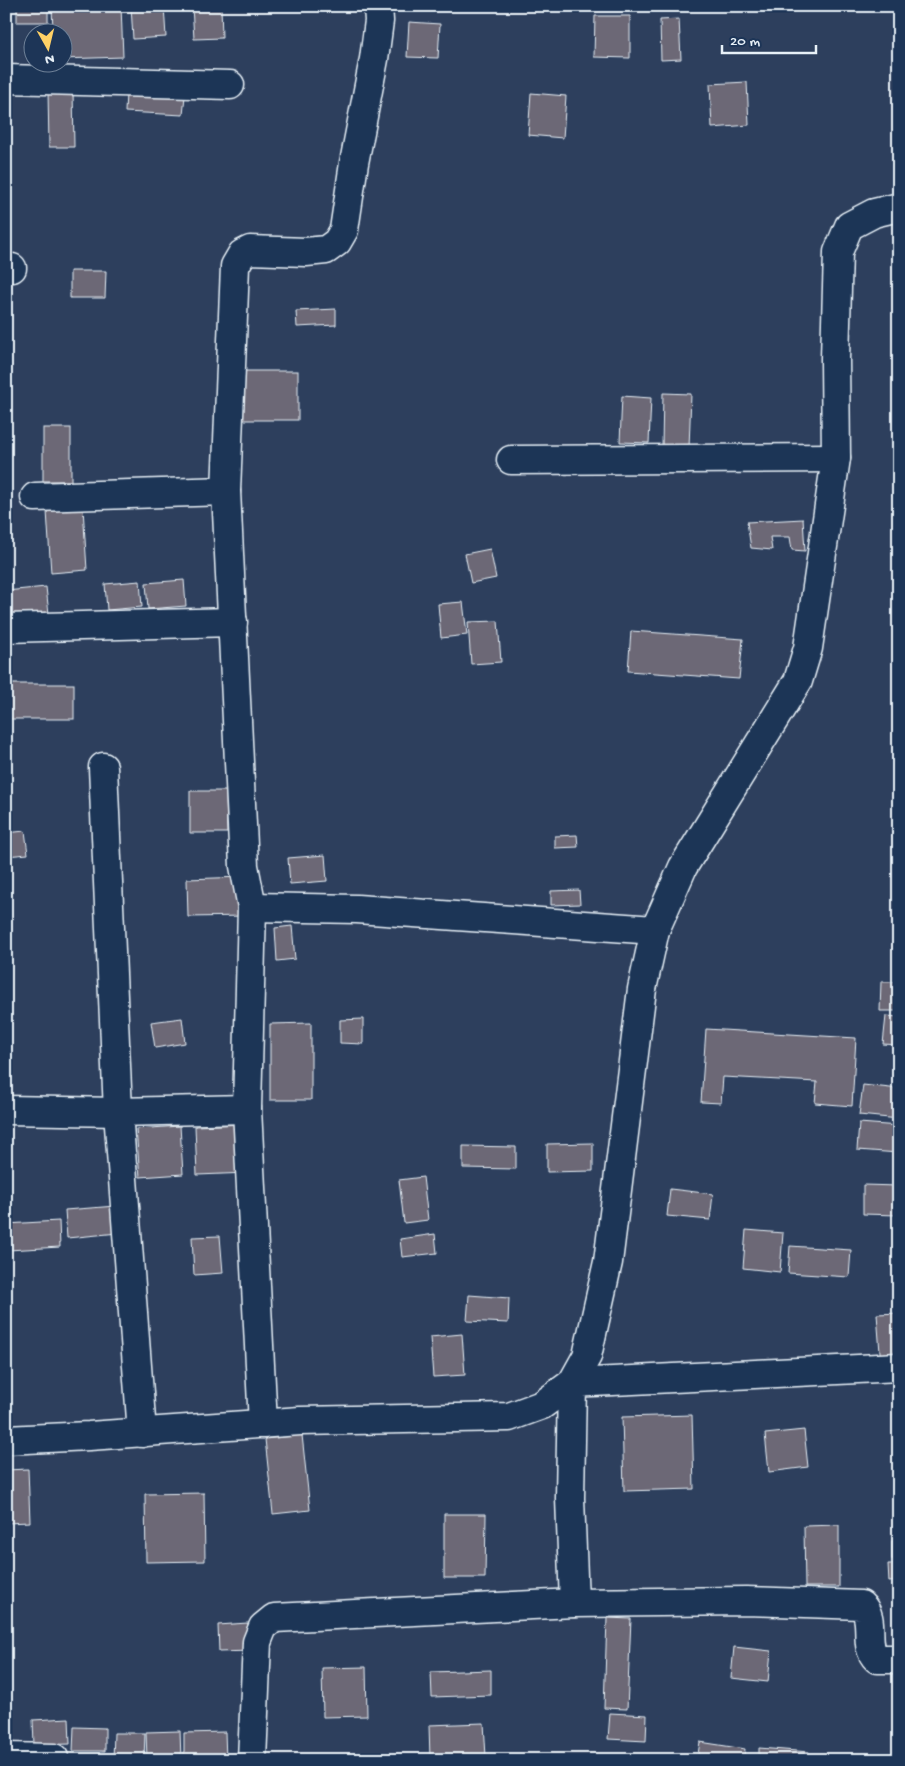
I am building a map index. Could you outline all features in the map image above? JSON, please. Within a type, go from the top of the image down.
[{"type":"street","points":[[263,1424],[247,1109],[252,907],[244,866],[226,491],[235,266],[242,254],[250,250],[306,252],[326,250],[337,242],[344,230],[354,163],[374,59],[378,6]]},
{"type":"street","points":[[6,79],[230,84]]},
{"type":"street","points":[[6,1440],[142,1433],[300,1421],[509,1417],[542,1405],[572,1383],[587,1356],[608,1262],[637,1019],[655,930],[683,867],[798,682],[808,648],[836,458],[835,359],[838,252],[849,226],[874,213],[899,207]]},
{"type":"street","points":[[510,460],[836,458]]},
{"type":"street","points":[[35,497],[226,491]]},
{"type":"street","points":[[6,628],[233,622]]},
{"type":"street","points":[[103,767],[118,1112],[142,1433]]},
{"type":"street","points":[[252,907],[357,909],[655,930]]},
{"type":"street","points":[[6,1110],[118,1112],[247,1109]]},
{"type":"street","points":[[572,1383],[899,1367]]},
{"type":"street","points":[[572,1383],[570,1498],[574,1603]]},
{"type":"street","points":[[252,1760],[256,1642],[263,1627],[274,1618],[574,1603],[746,1601],[861,1605],[866,1609],[868,1616],[870,1648],[873,1655],[877,1659],[899,1659]]},
{"type":"street","points":[[6,1757],[54,1758]]},
{"type":"building","points":[[17,6],[48,6],[48,22],[17,22]]},
{"type":"building","points":[[52,6],[121,6],[123,57],[72,59],[72,22],[53,22]]},
{"type":"building","points":[[131,6],[164,6],[166,37],[133,39]]},
{"type":"building","points":[[192,6],[221,6],[222,38],[194,39]]},
{"type":"building","points":[[595,16],[630,16],[630,58],[594,57]]},
{"type":"building","points":[[679,19],[681,59],[661,60],[660,20]]},
{"type":"building","points":[[409,22],[440,24],[438,58],[407,57]]},
{"type":"building","points":[[747,82],[749,125],[712,128],[710,84]]},
{"type":"building","points":[[48,91],[73,91],[74,147],[49,147]]},
{"type":"building","points":[[126,93],[185,96],[183,115],[125,112]]},
{"type":"building","points":[[531,93],[566,96],[563,138],[528,135]]},
{"type":"building","points":[[70,271],[106,271],[105,298],[70,298]]},
{"type":"building","points":[[336,309],[336,325],[297,327],[296,311]]},
{"type":"building","points":[[233,371],[298,371],[298,420],[233,420]]},
{"type":"building","points":[[663,393],[691,394],[689,448],[662,447]]},
{"type":"building","points":[[622,396],[651,398],[649,443],[620,442]]},
{"type":"building","points":[[43,428],[71,428],[71,481],[43,481]]},
{"type":"building","points":[[83,508],[87,570],[51,573],[47,511]]},
{"type":"building","points":[[803,519],[805,551],[792,550],[790,537],[770,537],[772,550],[751,548],[747,522]]},
{"type":"building","points":[[490,549],[496,578],[471,583],[465,554]]},
{"type":"building","points":[[184,580],[186,606],[148,609],[146,583]]},
{"type":"building","points":[[140,581],[142,607],[107,610],[105,584]]},
{"type":"building","points":[[46,587],[49,614],[6,618],[6,591]]},
{"type":"building","points":[[463,602],[467,635],[441,638],[438,604]]},
{"type":"building","points":[[498,621],[501,662],[471,664],[468,622]]},
{"type":"building","points":[[631,631],[743,639],[739,679],[628,671]]},
{"type":"building","points":[[6,684],[74,684],[74,719],[6,719]]},
{"type":"building","points":[[190,791],[226,791],[227,833],[190,833]]},
{"type":"building","points":[[25,831],[28,854],[6,856],[6,833]]},
{"type":"building","points":[[577,835],[578,847],[555,848],[555,836]]},
{"type":"building","points":[[325,855],[327,881],[290,884],[288,858]]},
{"type":"building","points":[[243,877],[245,916],[188,917],[187,879]]},
{"type":"building","points":[[579,890],[580,904],[551,905],[551,891]]},
{"type":"building","points":[[292,926],[295,959],[277,961],[275,928]]},
{"type":"building","points":[[881,982],[899,982],[899,1011],[880,1011]]},
{"type":"building","points":[[886,1016],[899,1017],[899,1045],[883,1044]]},
{"type":"building","points":[[182,1018],[185,1043],[155,1048],[151,1022]]},
{"type":"building","points":[[363,1019],[363,1044],[340,1043],[340,1020]]},
{"type":"building","points":[[311,1023],[311,1100],[270,1100],[270,1024]]},
{"type":"building","points":[[706,1029],[856,1038],[852,1106],[815,1103],[817,1082],[723,1077],[721,1103],[701,1102]]},
{"type":"building","points":[[863,1085],[899,1089],[899,1119],[859,1115]]},
{"type":"building","points":[[859,1123],[899,1126],[899,1153],[857,1150]]},
{"type":"building","points":[[247,1124],[248,1173],[197,1175],[195,1126]]},
{"type":"building","points":[[180,1126],[183,1174],[140,1177],[136,1129]]},
{"type":"building","points":[[593,1143],[593,1171],[547,1172],[547,1144]]},
{"type":"building","points":[[463,1146],[516,1147],[516,1169],[463,1168]]},
{"type":"building","points":[[423,1177],[428,1220],[404,1223],[399,1180]]},
{"type":"building","points":[[863,1185],[898,1186],[898,1215],[863,1214]]},
{"type":"building","points":[[670,1189],[713,1194],[710,1220],[667,1216]]},
{"type":"building","points":[[116,1206],[118,1233],[67,1238],[65,1210]]},
{"type":"building","points":[[59,1221],[60,1247],[8,1250],[6,1224]]},
{"type":"building","points":[[746,1230],[783,1233],[780,1272],[743,1268]]},
{"type":"building","points":[[435,1234],[437,1253],[402,1257],[400,1239]]},
{"type":"building","points":[[220,1236],[223,1273],[194,1275],[192,1237]]},
{"type":"building","points":[[790,1246],[851,1250],[849,1277],[788,1273]]},
{"type":"building","points":[[469,1295],[509,1298],[508,1323],[467,1321]]},
{"type":"building","points":[[899,1313],[899,1364],[881,1365],[877,1314]]},
{"type":"building","points":[[462,1334],[465,1375],[433,1377],[430,1337]]},
{"type":"building","points":[[692,1415],[694,1489],[624,1491],[622,1417]]},
{"type":"building","points":[[804,1430],[808,1467],[769,1472],[765,1434]]},
{"type":"building","points":[[302,1435],[310,1510],[273,1514],[265,1439]]},
{"type":"building","points":[[28,1469],[30,1522],[6,1523],[6,1470]]},
{"type":"building","points":[[204,1493],[205,1561],[146,1562],[145,1494]]},
{"type":"building","points":[[444,1514],[486,1514],[485,1578],[444,1578]]},
{"type":"building","points":[[839,1525],[839,1587],[805,1587],[804,1526]]},
{"type":"building","points":[[892,1541],[899,1541],[899,1559],[892,1559]]},
{"type":"building","points":[[888,1564],[899,1564],[899,1581],[889,1582]]},
{"type":"building","points":[[607,1618],[631,1619],[627,1709],[604,1708]]},
{"type":"building","points":[[248,1623],[250,1651],[219,1652],[218,1625]]},
{"type":"building","points":[[734,1647],[771,1651],[768,1682],[731,1678]]},
{"type":"building","points":[[366,1667],[367,1716],[323,1717],[322,1668]]},
{"type":"building","points":[[491,1670],[491,1695],[432,1697],[431,1672]]},
{"type":"building","points":[[610,1713],[647,1715],[646,1741],[608,1739]]},
{"type":"building","points":[[69,1718],[70,1744],[34,1745],[33,1720]]},
{"type":"building","points":[[484,1723],[486,1757],[430,1759],[429,1725]]},
{"type":"building","points":[[74,1727],[105,1728],[105,1751],[73,1751]]},
{"type":"building","points":[[180,1731],[181,1760],[147,1760],[146,1732]]},
{"type":"building","points":[[225,1732],[226,1760],[184,1760],[184,1733]]},
{"type":"building","points":[[114,1733],[145,1733],[144,1760],[113,1760]]},
{"type":"building","points":[[700,1742],[745,1749],[744,1760],[697,1760]]},
{"type":"building","points":[[759,1748],[809,1752],[808,1760],[759,1760]]}]
